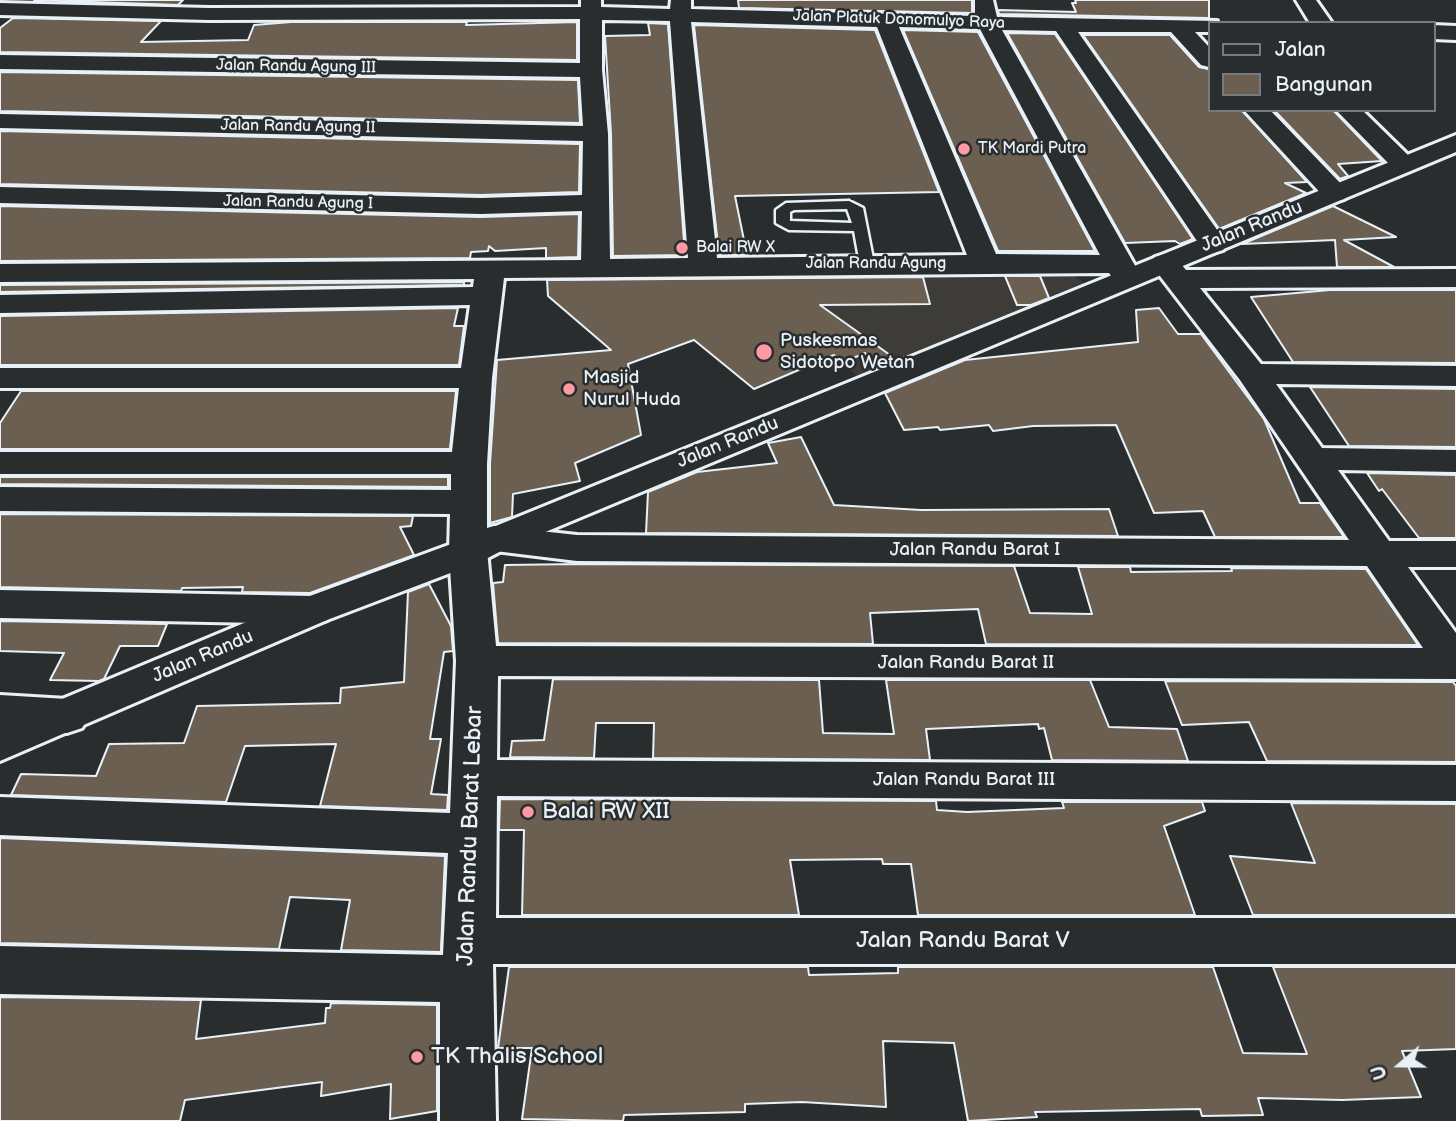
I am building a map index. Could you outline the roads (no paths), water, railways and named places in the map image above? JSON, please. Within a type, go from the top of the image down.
[{"type":"street","points":[[1306,0],[1320,21]]},
{"type":"street","name":"Jalan Platuk Donomulyo Raya","points":[[0,9],[409,6],[825,9],[885,19],[985,11],[1063,25],[1165,20],[1208,26]]},
{"type":"street","points":[[590,7],[596,134],[595,267]]},
{"type":"street","points":[[680,8],[703,266]]},
{"type":"street","points":[[985,11],[1124,271]]},
{"type":"street","points":[[885,19],[985,263]]},
{"type":"street","points":[[1165,20],[1208,59]]},
{"type":"street","points":[[1063,25],[1213,244]]},
{"type":"street","points":[[1435,32],[1456,33]]},
{"type":"street","name":"Jalan Randu Agung III","points":[[0,62],[591,70]]},
{"type":"street","points":[[1258,112],[1335,193]]},
{"type":"street","points":[[1350,112],[1403,164]]},
{"type":"street","name":"Jalan Randu Agung II","points":[[0,121],[596,134]]},
{"type":"street","name":"Jalan Randu","points":[[0,744],[313,610],[481,545],[1124,271],[1173,271],[1213,244],[1456,143]]},
{"type":"street","name":"Jalan Randu Agung I","points":[[0,195],[481,206],[596,203]]},
{"type":"street","name":"Jalan Randu Agung","points":[[488,284],[595,267],[985,263],[1124,271]]},
{"type":"street","points":[[1173,271],[1456,278]]},
{"type":"street","points":[[1173,271],[1314,459],[1456,664]]},
{"type":"street","points":[[0,273],[488,284]]},
{"type":"street","points":[[0,304],[488,284]]},
{"type":"street","name":"Jalan Randu Barat Lebar","points":[[468,1121],[468,960],[481,545],[469,502],[469,464],[488,284]]},
{"type":"street","points":[[1252,374],[1456,376]]},
{"type":"street","points":[[0,378],[476,378]]},
{"type":"street","points":[[1314,459],[1456,461]]},
{"type":"street","points":[[0,463],[413,461],[469,464]]},
{"type":"street","points":[[0,499],[469,502]]},
{"type":"street","name":"Jalan Randu Barat I","points":[[481,545],[577,548],[1456,554]]},
{"type":"street","points":[[0,604],[313,610]]},
{"type":"street","name":"Jalan Randu Barat II","points":[[477,661],[1456,664]]},
{"type":"street","points":[[0,712],[67,716]]},
{"type":"street","name":"Jalan Randu Barat III","points":[[473,778],[1456,783]]},
{"type":"street","points":[[0,816],[472,834]]},
{"type":"street","name":"Jalan Randu Barat V","points":[[0,970],[1456,942]]},
{"type":"lane","points":[[859,227],[789,226],[783,223],[783,210],[791,206],[849,205],[856,208],[867,264]]},
{"type":"place","name":"TK Mardi Putra","points":[[964,149]]},
{"type":"place","name":"Balai RW X","points":[[682,248]]},
{"type":"place","name":"Puskesmas Sidotopo Wetan","points":[[764,352]]},
{"type":"place","name":"Masjid Nurul Huda","points":[[569,389]]},
{"type":"place","name":"Balai RW XII","points":[[528,812]]},
{"type":"place","name":"TK Thalis School","points":[[417,1057]]}]
